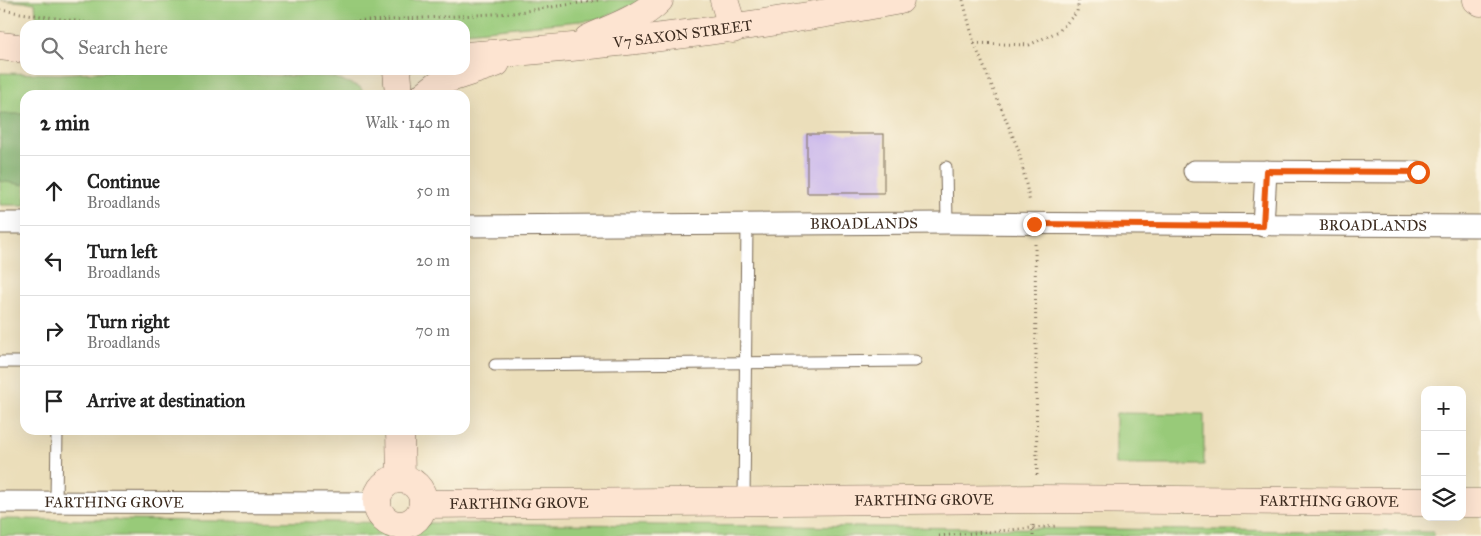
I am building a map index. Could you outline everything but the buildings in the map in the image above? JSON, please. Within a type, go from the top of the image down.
[{"type":"street","points":[[569,48],[630,20],[652,7],[659,0]]},
{"type":"street","points":[[724,0],[733,29]]},
{"type":"street","name":"V7 SAXON STREET","points":[[470,56],[569,48],[733,29],[900,0]]},
{"type":"street","points":[[1477,0],[1481,2]]},
{"type":"street","points":[[0,46],[20,48]]},
{"type":"street","points":[[470,72],[536,51]]},
{"type":"street","points":[[397,75],[399,90]]},
{"type":"street","points":[[431,90],[444,80],[460,75]]},
{"type":"street","points":[[1194,171],[1418,172]]},
{"type":"street","points":[[1263,226],[1266,171]]},
{"type":"street","points":[[0,223],[20,224]]},
{"type":"street","name":"BROADLANDS","points":[[470,226],[948,223],[1481,226]]},
{"type":"street","points":[[400,435],[401,478]]},
{"type":"street","points":[[401,478],[407,479],[418,486],[422,492],[424,504],[418,517],[406,524],[400,531],[381,516],[377,503],[381,488],[393,480],[401,478]]},
{"type":"street","name":"FARTHING GROVE","points":[[424,504],[1037,499],[1421,502]]},
{"type":"street","name":"FARTHING GROVE","points":[[0,502],[377,503]]},
{"type":"street","points":[[1466,503],[1481,503]]},
{"type":"lane","points":[[946,166],[948,223]]},
{"type":"lane","points":[[744,502],[748,225]]},
{"type":"lane","points":[[495,365],[915,361]]},
{"type":"lane","points":[[0,362],[20,362]]},
{"type":"lane","points":[[56,501],[58,435]]},
{"type":"path","points":[[387,20],[512,13],[599,0]]},
{"type":"path","points":[[963,0],[974,43],[1019,151],[1034,224],[1037,499],[1033,536]]},
{"type":"path","points":[[974,43],[1029,45],[1059,31],[1077,12],[1079,0]]},
{"type":"path","points":[[0,10],[69,20]]},
{"type":"green space","points":[[0,0],[645,0],[600,19],[470,32],[470,20],[37,20],[35,3]]},
{"type":"green space","points":[[0,73],[20,73],[20,75],[259,75],[332,77],[360,87],[362,90],[20,90],[20,205],[0,205]]},
{"type":"green space","points":[[0,114],[20,114],[20,184],[0,181]]},
{"type":"green space","points":[[1116,413],[1204,414],[1204,465],[1116,465]]},
{"type":"green space","points":[[0,519],[1434,532],[1433,536],[0,536]]},
{"type":"route","points":[[1034,224],[1263,226],[1266,171],[1418,172]]}]
